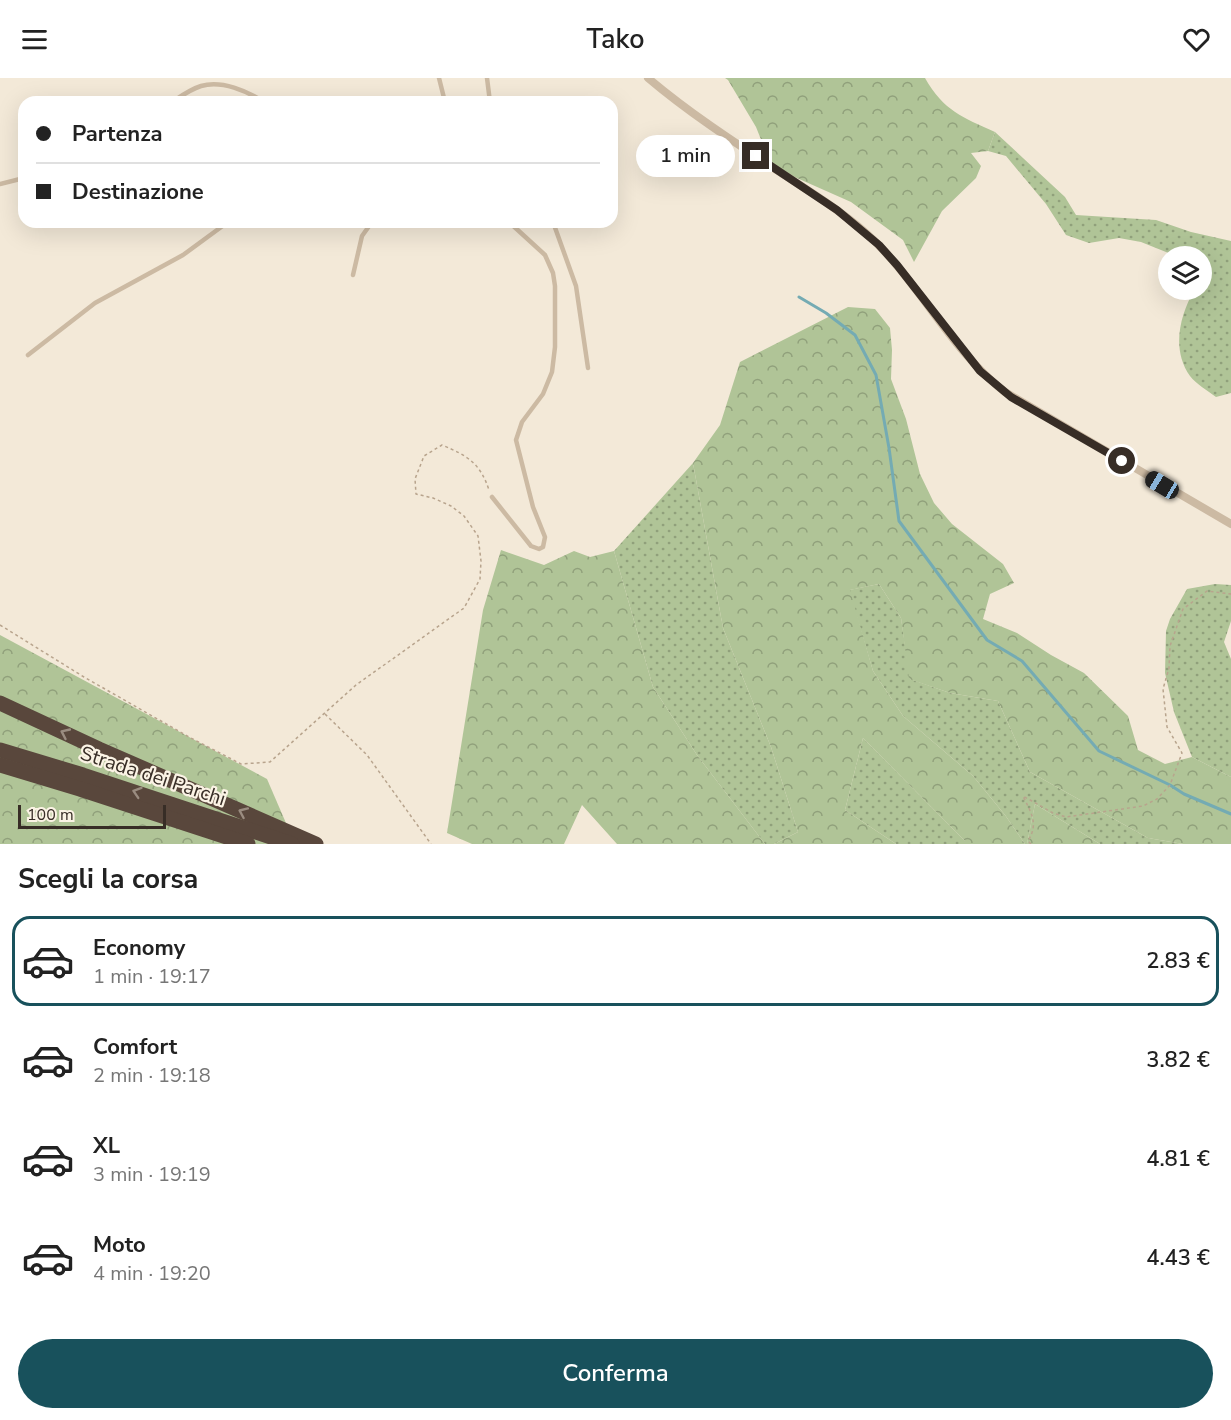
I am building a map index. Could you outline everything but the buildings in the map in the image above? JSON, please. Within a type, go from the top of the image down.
[{"type":"highway","points":[[0,702],[99,749],[316,844]]},
{"type":"highway","name":"Strada dei Parchi","points":[[0,750],[292,844]]},
{"type":"highway","name":"Strada dei Parchi","points":[[0,765],[248,844]]},
{"type":"street","points":[[648,78],[717,130],[832,206],[861,229],[897,265],[980,371],[1005,393],[1231,524]]},
{"type":"lane","points":[[439,78],[444,96]]},
{"type":"lane","points":[[487,78],[489,96]]},
{"type":"lane","points":[[182,96],[196,88],[210,85],[237,89],[252,96]]},
{"type":"lane","points":[[0,184],[18,180]]},
{"type":"lane","points":[[28,355],[95,303],[191,250],[220,228]]},
{"type":"lane","points":[[353,275],[362,236],[368,228]]},
{"type":"lane","points":[[492,496],[529,544],[536,548],[543,547],[545,537],[533,507],[516,440],[522,422],[543,394],[552,372],[555,347],[555,286],[552,269],[545,255],[516,228]]},
{"type":"lane","points":[[555,228],[576,286],[588,368]]},
{"type":"path","points":[[0,624],[84,677],[241,764],[270,762],[356,686],[464,608],[480,579],[482,561],[478,536],[464,516],[451,506],[416,494],[415,479],[424,456],[442,445],[468,456],[484,474],[492,496]]},
{"type":"path","points":[[1030,844],[1028,841],[1035,821],[1023,796],[1053,813],[1066,817],[1143,806],[1157,799],[1170,785],[1182,753],[1167,727],[1163,689],[1169,668],[1170,646],[1183,609],[1207,591],[1231,594]]},
{"type":"path","points":[[324,714],[367,754],[431,844]]},
{"type":"green space","points":[[725,78],[925,78],[947,106],[963,117],[995,132],[988,151],[971,153],[981,166],[976,178],[942,211],[914,262],[903,240],[851,202],[772,167],[756,127]]},
{"type":"green space","points":[[995,132],[1065,197],[1076,215],[1156,220],[1191,232],[1231,241],[1231,393],[1216,397],[1195,382],[1184,366],[1179,344],[1182,322],[1190,300],[1212,300],[1212,246],[1158,246],[1158,249],[1141,242],[1119,238],[1089,243],[1066,235],[1046,204],[1006,156],[988,151]]},
{"type":"green space","points":[[848,307],[875,309],[890,328],[891,379],[906,419],[920,474],[934,503],[952,524],[1003,564],[1014,583],[990,594],[983,619],[1017,633],[1084,673],[1128,716],[1138,750],[1165,764],[1192,757],[1231,777],[1231,844],[1183,844],[1148,838],[1030,772],[998,701],[950,693],[909,679],[901,618],[879,584],[850,590],[873,671],[903,716],[973,776],[1025,844],[965,844],[965,841],[863,738],[845,810],[896,844],[774,844],[798,832],[771,747],[723,628],[693,463],[720,425],[740,362]]},
{"type":"green space","points":[[693,463],[723,628],[771,747],[798,832],[774,844],[765,844],[697,755],[653,687],[614,551]]},
{"type":"green space","points":[[501,550],[544,565],[574,551],[590,557],[614,551],[653,687],[697,755],[765,844],[617,844],[582,805],[564,844],[472,844],[447,833],[483,610]]},
{"type":"green space","points":[[879,584],[901,618],[910,679],[950,693],[998,701],[1030,772],[1148,838],[1183,844],[1100,844],[1035,804],[1027,844],[1025,844],[973,776],[903,716],[873,671],[849,590]]},
{"type":"green space","points":[[1215,584],[1231,585],[1231,621],[1224,642],[1231,659],[1231,777],[1192,757],[1174,712],[1165,673],[1166,631],[1170,619],[1187,589]]},
{"type":"green space","points":[[0,635],[267,779],[295,844],[0,844]]},
{"type":"green space","points":[[863,738],[965,841],[965,844],[896,844],[845,810]]},
{"type":"green space","points":[[1035,804],[1100,844],[1027,844]]},
{"type":"waterway","points":[[799,297],[826,313],[855,335],[876,375],[899,521],[987,640],[1022,661],[1099,751],[1184,794],[1231,814]]},
{"type":"route","points":[[756,156],[837,210],[879,245],[980,371],[992,382],[1011,397],[1122,461]]}]
